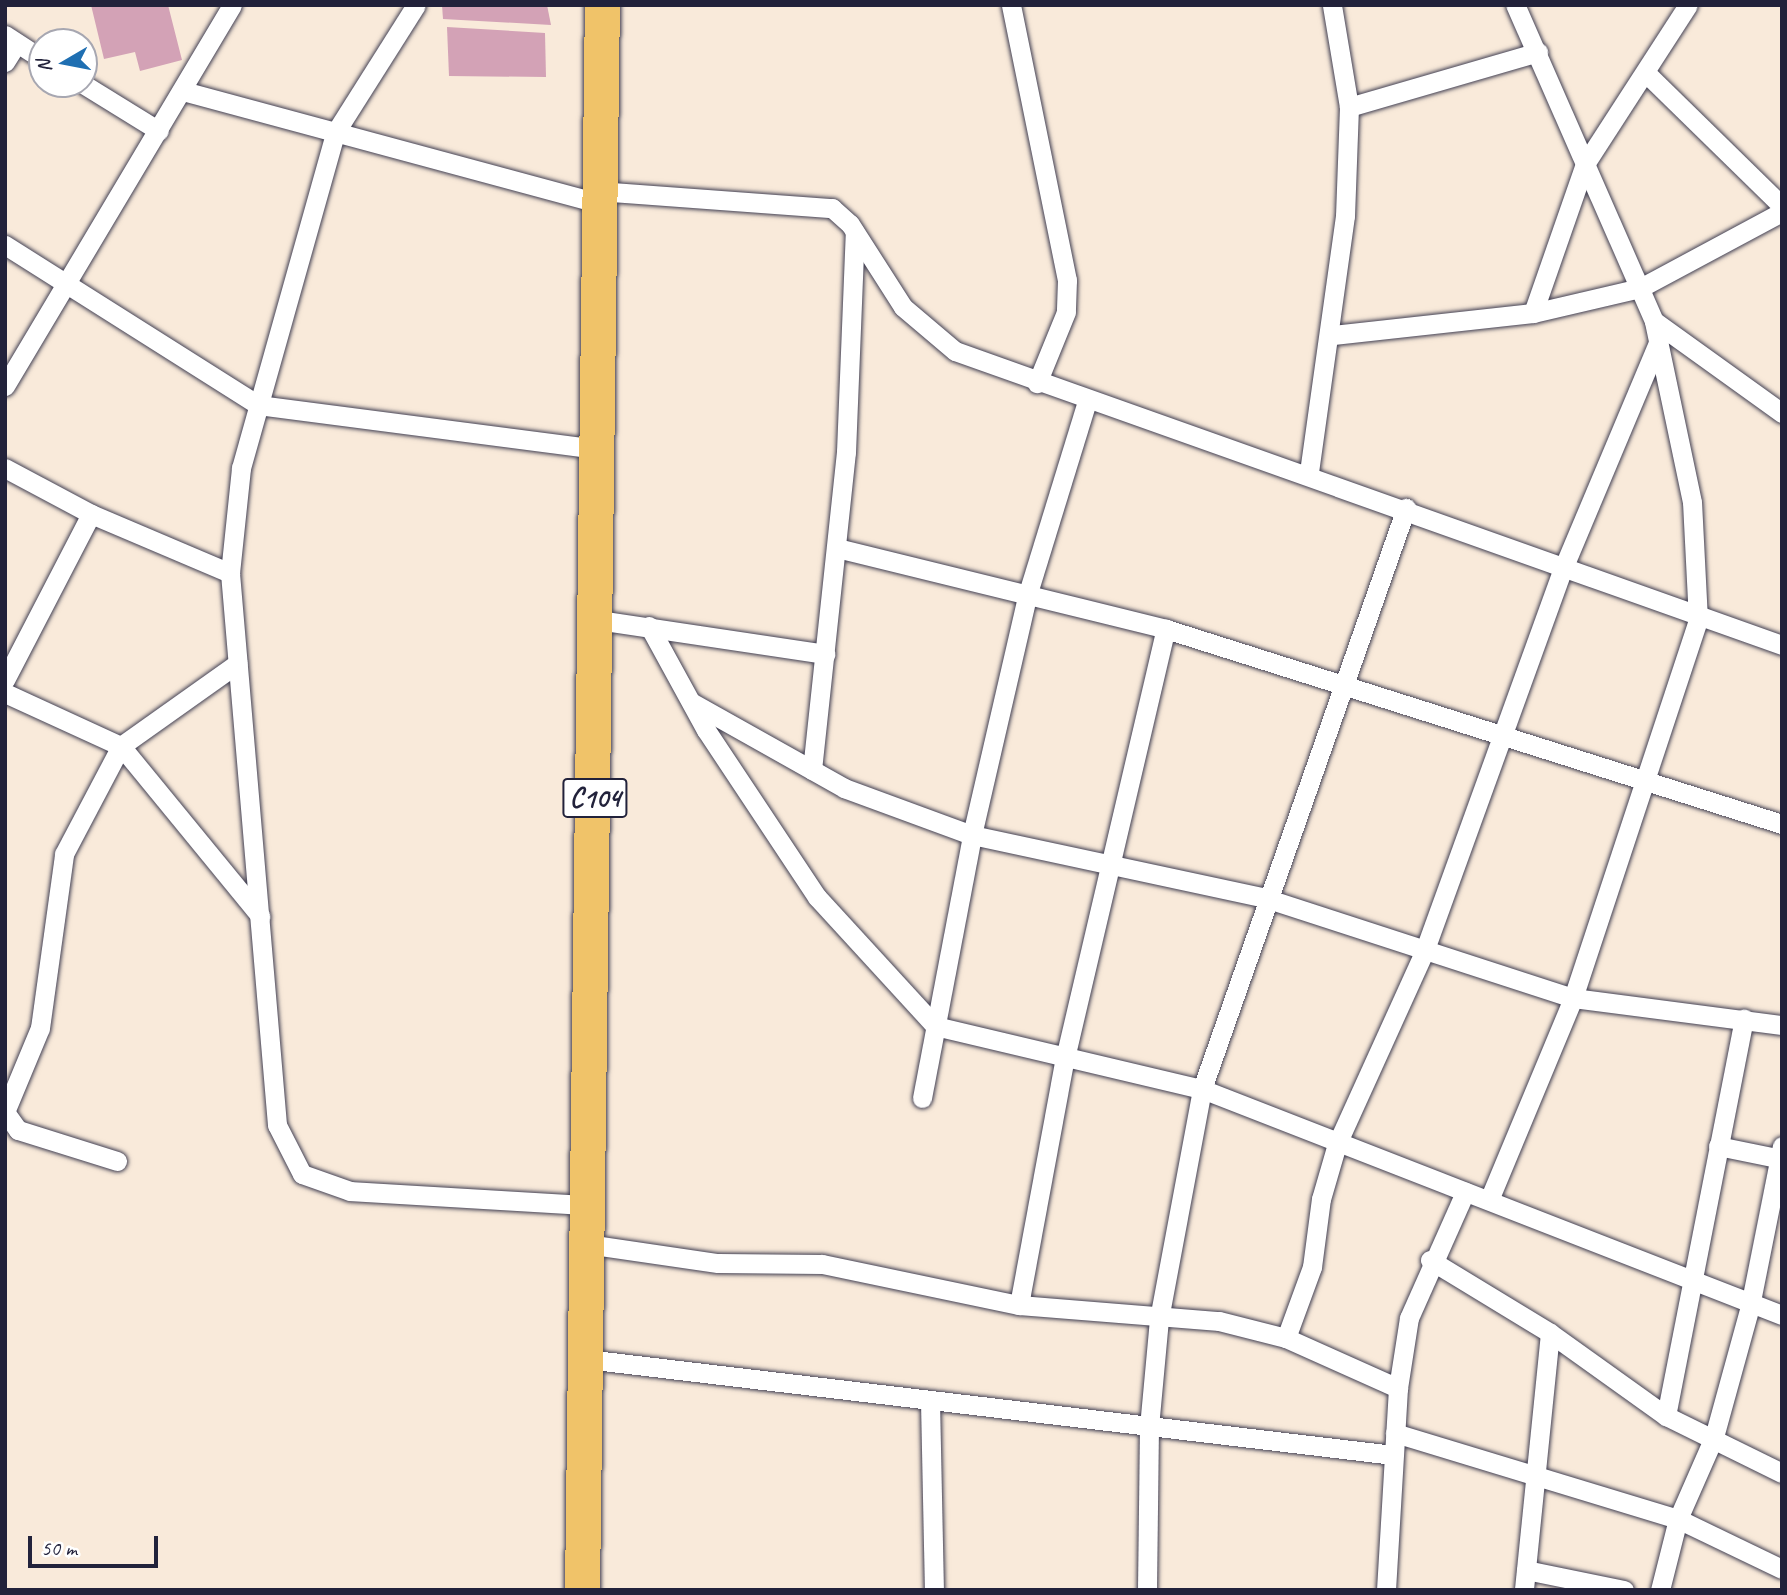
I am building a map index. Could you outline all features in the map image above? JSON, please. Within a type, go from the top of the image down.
[{"type":"highway","name":"C104","points":[[586,1589],[587,1244],[598,620],[598,197],[602,5]]},
{"type":"street","points":[[416,5],[335,133],[241,468],[230,573],[277,1125],[302,1174],[350,1191],[588,1205]]},
{"type":"street","points":[[1011,5],[1067,280],[1066,313],[1037,383]]},
{"type":"street","points":[[1309,472],[1333,335],[1349,107],[1332,5]]},
{"type":"street","points":[[1489,1200],[1573,998],[1698,620],[1692,502],[1657,331],[1516,5]]},
{"type":"street","points":[[1533,313],[1586,164],[1688,5]]},
{"type":"street","points":[[5,386],[183,91],[227,7]]},
{"type":"street","points":[[5,62],[11,39],[28,50]]},
{"type":"street","points":[[1349,107],[1538,52]]},
{"type":"street","points":[[1333,335],[1533,313],[1640,288],[1782,209],[1646,73]]},
{"type":"street","points":[[183,91],[335,133],[598,197],[832,208],[855,232],[891,291],[935,339],[1037,383],[1309,472],[1562,571],[1698,620],[1782,645]]},
{"type":"street","points":[[98,93],[159,131]]},
{"type":"street","points":[[812,771],[837,548],[855,232]]},
{"type":"street","points":[[5,245],[258,405],[597,449]]},
{"type":"street","points":[[1657,331],[1782,412]]},
{"type":"street","points":[[1286,1338],[1312,1267],[1321,1199],[1337,1144],[1424,952],[1505,736],[1562,571],[1657,331]]},
{"type":"street","points":[[922,1098],[972,835],[1028,593],[1087,401]]},
{"type":"street","points":[[5,468],[91,514],[230,573]]},
{"type":"street","points":[[1147,1590],[1149,1427],[1159,1319],[1202,1089],[1265,898],[1406,508]]},
{"type":"street","points":[[5,680],[91,514]]},
{"type":"street","points":[[837,548],[1166,629],[1645,783],[1782,824]]},
{"type":"street","points":[[598,620],[825,654]]},
{"type":"street","points":[[649,626],[690,702],[817,897],[936,1026],[1202,1089],[1337,1144],[1489,1200],[1750,1306],[1782,1315]]},
{"type":"street","points":[[1018,1305],[1065,1058],[1116,863],[1166,629]]},
{"type":"street","points":[[117,1161],[18,1130],[5,1107],[40,1028],[68,839],[121,746],[238,663]]},
{"type":"street","points":[[5,693],[121,746],[260,916]]},
{"type":"street","points":[[690,702],[812,771],[972,835],[1116,863],[1265,898],[1424,952],[1573,998],[1782,1025]]},
{"type":"street","points":[[1666,1416],[1744,1018]]},
{"type":"street","points":[[1660,1590],[1678,1518],[1714,1437],[1750,1306],[1781,1154],[1718,1146]]},
{"type":"street","points":[[1385,1590],[1398,1388],[1409,1318],[1430,1260],[1465,1192]]},
{"type":"street","points":[[587,1244],[705,1262],[822,1264],[1018,1305],[1159,1319],[1219,1321],[1286,1338],[1398,1388]]},
{"type":"street","points":[[1430,1260],[1550,1333],[1666,1416],[1714,1437],[1782,1473]]},
{"type":"street","points":[[1524,1590],[1532,1472],[1550,1333]]},
{"type":"street","points":[[586,1359],[1393,1455]]},
{"type":"street","points":[[930,1401],[934,1590]]},
{"type":"street","points":[[1395,1433],[1678,1518],[1782,1569]]},
{"type":"street","points":[[1526,1570],[1624,1590]]},
{"type":"building","points":[[91,5],[168,5],[182,60],[140,71],[135,52],[104,59]]},
{"type":"building","points":[[442,5],[547,5],[551,25],[443,19]]},
{"type":"building","points":[[447,27],[545,33],[546,77],[449,76]]}]
